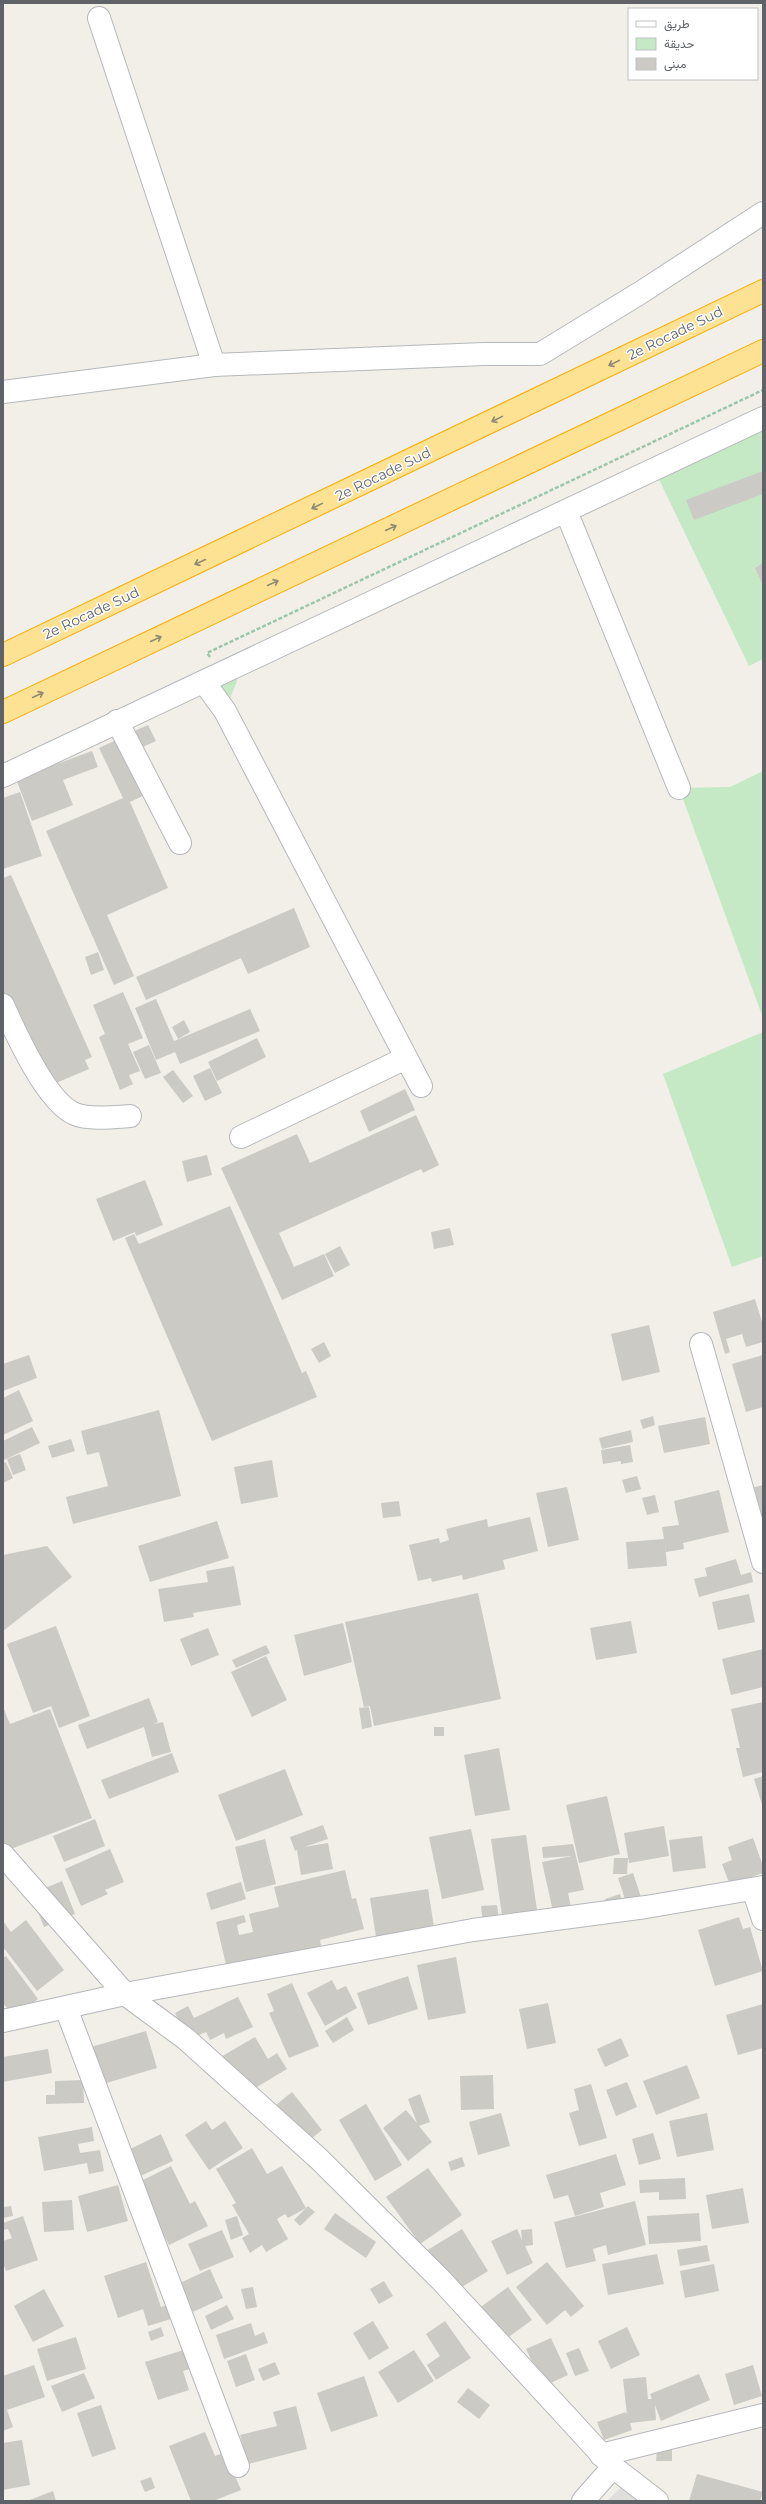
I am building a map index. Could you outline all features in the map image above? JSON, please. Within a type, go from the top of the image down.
[{"type":"highway","name":"2e Rocade Sud","points":[[3,655],[763,291]]},
{"type":"highway","points":[[3,712],[763,351]]},
{"type":"street","points":[[99,18],[214,365]]},
{"type":"street","points":[[3,392],[214,365],[484,354],[540,354],[640,293],[763,213]]},
{"type":"street","points":[[3,776],[118,721],[212,679],[763,418]]},
{"type":"street","points":[[566,511],[678,788]]},
{"type":"street","points":[[212,679],[225,711],[421,1086]]},
{"type":"street","points":[[118,721],[180,843]]},
{"type":"street","points":[[3,1005],[32,1064],[65,1108],[76,1115],[130,1116]]},
{"type":"street","points":[[241,1137],[406,1058]]},
{"type":"street","points":[[701,1344],[763,1562]]},
{"type":"street","points":[[3,1855],[124,1994],[186,2038],[319,2159],[441,2280],[607,2461],[656,2501]]},
{"type":"street","points":[[3,2021],[124,1994],[473,1930],[646,1907],[758,1888],[763,1919]]},
{"type":"street","points":[[66,2008],[238,2466]]},
{"type":"street","points":[[583,2501],[607,2461],[763,2415]]},
{"type":"path","points":[[212,679],[208,653],[763,390]]},
{"type":"shaded area","points":[[622,2486],[641,2501],[607,2501]]},
{"type":"green space","points":[[763,418],[763,659],[749,666],[654,469]]},
{"type":"green space","points":[[244,663],[225,711],[204,682]]},
{"type":"green space","points":[[763,771],[763,1018],[679,788],[730,787]]},
{"type":"green space","points":[[763,1032],[763,1256],[732,1267],[663,1074]]},
{"type":"building","points":[[763,471],[763,494],[694,520],[686,500]]},
{"type":"building","points":[[763,563],[763,585],[755,568]]},
{"type":"building","points":[[148,725],[156,741],[138,749],[130,733]]},
{"type":"building","points":[[125,736],[151,792],[130,802],[168,888],[107,915],[134,976],[114,985],[46,831],[123,798],[99,748]]},
{"type":"building","points":[[92,751],[98,767],[63,780],[73,805],[32,821],[16,779]]},
{"type":"building","points":[[20,792],[42,856],[3,869],[3,798]]},
{"type":"building","points":[[11,875],[92,1057],[85,1060],[89,1069],[49,1086],[3,998],[3,878]]},
{"type":"building","points":[[294,908],[310,947],[248,974],[241,958],[146,1000],[136,977]]},
{"type":"building","points":[[98,952],[104,970],[91,975],[85,957]]},
{"type":"building","points":[[123,992],[143,1038],[128,1044],[140,1071],[129,1075],[133,1084],[120,1090],[99,1037],[105,1034],[93,1005]]},
{"type":"building","points":[[156,999],[174,1041],[250,1009],[260,1031],[180,1064],[175,1052],[156,1060],[135,1008]]},
{"type":"building","points":[[184,1020],[190,1032],[178,1039],[172,1027]]},
{"type":"building","points":[[257,1038],[266,1057],[217,1081],[208,1062]]},
{"type":"building","points":[[149,1045],[161,1073],[145,1079],[133,1052]]},
{"type":"building","points":[[210,1068],[222,1093],[205,1101],[193,1076]]},
{"type":"building","points":[[173,1070],[193,1096],[183,1103],[163,1077]]},
{"type":"building","points":[[405,1089],[415,1110],[369,1132],[360,1111]]},
{"type":"building","points":[[416,1115],[439,1165],[423,1173],[421,1169],[279,1233],[294,1267],[324,1254],[334,1276],[282,1300],[221,1168],[297,1134],[310,1163]]},
{"type":"building","points":[[207,1155],[212,1175],[187,1182],[182,1161]]},
{"type":"building","points":[[145,1180],[163,1225],[136,1236],[135,1232],[113,1241],[96,1199]]},
{"type":"building","points":[[230,1206],[302,1373],[306,1371],[317,1397],[212,1441],[125,1238],[134,1234],[139,1244]]},
{"type":"building","points":[[450,1228],[454,1245],[434,1249],[431,1232]]},
{"type":"building","points":[[340,1246],[350,1265],[335,1273],[325,1254]]},
{"type":"building","points":[[755,1299],[763,1325],[763,1342],[746,1347],[742,1334],[726,1339],[730,1352],[725,1354],[713,1312]]},
{"type":"building","points":[[649,1325],[660,1372],[622,1381],[611,1334]]},
{"type":"building","points":[[324,1342],[331,1356],[319,1363],[311,1349]]},
{"type":"building","points":[[29,1355],[37,1378],[3,1391],[3,1364]]},
{"type":"building","points":[[763,1355],[763,1407],[746,1412],[732,1364]]},
{"type":"building","points":[[19,1390],[33,1421],[3,1435],[3,1398]]},
{"type":"building","points":[[159,1410],[181,1496],[73,1524],[66,1497],[108,1486],[99,1452],[87,1455],[81,1431]]},
{"type":"building","points":[[653,1416],[655,1425],[643,1429],[640,1420]]},
{"type":"building","points":[[705,1417],[710,1444],[664,1453],[658,1426]]},
{"type":"building","points":[[32,1427],[40,1443],[4,1460],[3,1441]]},
{"type":"building","points":[[631,1430],[633,1442],[602,1449],[599,1438]]},
{"type":"building","points":[[71,1439],[75,1451],[52,1458],[48,1446]]},
{"type":"building","points":[[630,1445],[633,1462],[621,1464],[621,1461],[603,1464],[601,1450]]},
{"type":"building","points":[[20,1454],[26,1470],[13,1475],[7,1459]]},
{"type":"building","points":[[272,1460],[278,1497],[241,1504],[234,1467]]},
{"type":"building","points":[[6,1462],[13,1478],[3,1483],[3,1463]]},
{"type":"building","points":[[637,1476],[641,1489],[626,1493],[622,1480]]},
{"type":"building","points":[[763,1485],[763,1516],[759,1517],[751,1488]]},
{"type":"building","points":[[567,1487],[579,1540],[548,1547],[536,1493]]},
{"type":"building","points":[[719,1490],[729,1532],[683,1543],[684,1549],[666,1552],[665,1543],[667,1566],[628,1569],[626,1542],[664,1539],[662,1527],[679,1525],[674,1501]]},
{"type":"building","points":[[655,1495],[659,1512],[647,1515],[642,1498]]},
{"type":"building","points":[[399,1501],[401,1516],[383,1518],[381,1503]]},
{"type":"building","points":[[530,1517],[538,1551],[503,1560],[505,1569],[463,1580],[462,1575],[432,1582],[431,1578],[418,1581],[409,1545],[439,1538],[440,1543],[449,1540],[446,1529],[487,1519],[488,1527]]},
{"type":"building","points":[[217,1521],[229,1558],[150,1582],[138,1546]]},
{"type":"building","points":[[47,1546],[72,1577],[3,1631],[3,1555]]},
{"type":"building","points":[[736,1559],[741,1575],[751,1572],[753,1582],[699,1597],[694,1579],[707,1576],[705,1568]]},
{"type":"building","points":[[234,1566],[241,1605],[193,1613],[194,1617],[164,1622],[158,1589],[208,1582],[206,1571]]},
{"type":"building","points":[[478,1593],[501,1699],[374,1726],[370,1706],[364,1707],[345,1622]]},
{"type":"building","points":[[749,1594],[755,1622],[718,1630],[712,1602]]},
{"type":"building","points":[[631,1621],[637,1653],[596,1660],[590,1628]]},
{"type":"building","points":[[343,1623],[352,1662],[304,1676],[294,1635]]},
{"type":"building","points":[[56,1626],[90,1716],[59,1728],[51,1706],[33,1713],[7,1644]]},
{"type":"building","points":[[208,1628],[219,1655],[191,1666],[180,1639]]},
{"type":"building","points":[[266,1645],[270,1653],[236,1668],[232,1660]]},
{"type":"building","points":[[763,1649],[763,1687],[731,1695],[722,1659]]},
{"type":"building","points":[[266,1656],[287,1700],[252,1717],[231,1672]]},
{"type":"building","points":[[149,1698],[158,1722],[153,1724],[163,1722],[171,1752],[152,1757],[144,1727],[87,1749],[78,1725]]},
{"type":"building","points":[[763,1702],[763,1772],[743,1777],[736,1748],[740,1748],[731,1709]]},
{"type":"building","points":[[3,1707],[10,1724],[50,1709],[92,1818],[3,1852]]},
{"type":"building","points":[[369,1707],[372,1727],[362,1729],[359,1708]]},
{"type":"building","points":[[434,1727],[444,1727],[444,1736],[434,1736]]},
{"type":"building","points":[[499,1748],[510,1810],[475,1816],[464,1755]]},
{"type":"building","points":[[172,1753],[179,1772],[109,1799],[101,1780]]},
{"type":"building","points":[[285,1769],[303,1815],[236,1841],[218,1795]]},
{"type":"building","points":[[763,1776],[763,1808],[754,1779]]},
{"type":"building","points":[[607,1796],[620,1854],[579,1863],[566,1805]]},
{"type":"building","points":[[95,1819],[105,1846],[64,1862],[53,1836]]},
{"type":"building","points":[[323,1825],[328,1839],[304,1847],[328,1843],[333,1869],[301,1875],[297,1850],[295,1851],[290,1837]]},
{"type":"building","points":[[664,1826],[669,1856],[629,1863],[624,1833]]},
{"type":"building","points":[[471,1829],[484,1890],[442,1899],[429,1837]]},
{"type":"building","points":[[526,1835],[538,1917],[503,1922],[491,1839]]},
{"type":"building","points":[[702,1836],[706,1868],[673,1872],[669,1840]]},
{"type":"building","points":[[753,1838],[763,1866],[763,1873],[730,1885],[722,1864],[732,1860],[728,1847]]},
{"type":"building","points":[[265,1839],[276,1884],[246,1892],[235,1847]]},
{"type":"building","points":[[573,1844],[584,1890],[568,1893],[572,1912],[554,1916],[542,1862],[572,1856],[543,1858],[542,1847]]},
{"type":"building","points":[[110,1849],[124,1882],[105,1890],[108,1894],[81,1906],[65,1869]]},
{"type":"building","points":[[614,1858],[628,1858],[627,1874],[613,1874]]},
{"type":"building","points":[[345,1870],[352,1899],[356,1898],[364,1929],[320,1940],[321,1946],[262,1960],[228,1973],[216,1922],[244,1915],[246,1922],[237,1925],[239,1935],[253,1932],[249,1914],[279,1907],[274,1887]]},
{"type":"building","points":[[633,1873],[642,1900],[627,1905],[618,1878]]},
{"type":"building","points":[[62,1881],[75,1914],[44,1927],[31,1894]]},
{"type":"building","points":[[241,1882],[246,1899],[211,1910],[206,1893]]},
{"type":"building","points":[[428,1889],[434,1927],[376,1937],[370,1898]]},
{"type":"building","points":[[620,1894],[623,1904],[608,1909],[605,1899]]},
{"type":"building","points":[[497,1905],[499,1920],[483,1922],[481,1906]]},
{"type":"building","points":[[739,1917],[743,1929],[750,1927],[763,1971],[715,1986],[698,1930]]},
{"type":"building","points":[[26,1920],[64,1970],[37,1991],[3,1947],[3,1921],[11,1932]]},
{"type":"building","points":[[6,1956],[38,1999],[14,2017],[3,2003],[3,1958]]},
{"type":"building","points":[[456,1957],[466,2013],[428,2020],[417,1965]]},
{"type":"building","points":[[408,1976],[418,2009],[368,2025],[357,1993]]},
{"type":"building","points":[[332,1980],[337,1990],[346,1986],[357,2008],[325,2026],[307,1993]]},
{"type":"building","points":[[292,1983],[319,2046],[289,2058],[269,2013],[274,2011],[267,1994]]},
{"type":"building","points":[[238,1997],[253,2027],[226,2039],[224,2033],[210,2040],[206,2032],[199,2035],[206,2050],[186,2036],[175,2013],[188,2006],[194,2018]]},
{"type":"building","points":[[548,2003],[556,2043],[527,2049],[519,2009]]},
{"type":"building","points":[[763,2004],[763,2048],[738,2055],[726,2015]]},
{"type":"building","points":[[347,2017],[354,2030],[333,2043],[325,2031]]},
{"type":"building","points":[[146,2031],[157,2068],[103,2084],[91,2047]]},
{"type":"building","points":[[255,2037],[268,2059],[277,2053],[287,2069],[235,2100],[212,2062]]},
{"type":"building","points":[[621,2038],[629,2056],[605,2067],[597,2049]]},
{"type":"building","points":[[48,2049],[52,2073],[3,2082],[3,2057]]},
{"type":"building","points":[[687,2065],[700,2098],[656,2115],[643,2081]]},
{"type":"building","points":[[493,2075],[494,2109],[461,2110],[460,2076]]},
{"type":"building","points":[[83,2080],[84,2103],[46,2104],[46,2095],[55,2095],[55,2081]]},
{"type":"building","points":[[627,2082],[637,2107],[616,2116],[606,2090]]},
{"type":"building","points":[[591,2084],[607,2138],[579,2146],[569,2113],[579,2110],[574,2089]]},
{"type":"building","points":[[292,2092],[322,2130],[295,2152],[265,2114]]},
{"type":"building","points":[[420,2094],[430,2122],[419,2126],[432,2142],[408,2161],[383,2128],[406,2110],[417,2123],[408,2099]]},
{"type":"building","points":[[366,2104],[402,2165],[375,2181],[339,2120]]},
{"type":"building","points":[[501,2113],[510,2146],[478,2155],[469,2122]]},
{"type":"building","points":[[707,2113],[714,2150],[677,2157],[669,2121]]},
{"type":"building","points":[[206,2121],[212,2130],[225,2121],[243,2148],[209,2170],[185,2135]]},
{"type":"building","points":[[92,2127],[94,2141],[78,2144],[80,2153],[100,2150],[104,2171],[89,2174],[87,2163],[44,2171],[38,2137]]},
{"type":"building","points":[[653,2133],[661,2159],[639,2165],[632,2139]]},
{"type":"building","points":[[161,2134],[173,2161],[136,2178],[124,2152]]},
{"type":"building","points":[[252,2148],[267,2174],[282,2166],[306,2208],[288,2218],[285,2214],[277,2219],[288,2239],[266,2252],[262,2245],[250,2253],[242,2238],[249,2234],[232,2205],[236,2203],[216,2169]]},
{"type":"building","points":[[616,2154],[626,2185],[600,2193],[604,2207],[575,2216],[568,2195],[554,2199],[546,2175]]},
{"type":"building","points":[[462,2157],[465,2166],[451,2171],[448,2162]]},
{"type":"building","points":[[171,2166],[190,2204],[195,2201],[208,2226],[169,2245],[137,2183]]},
{"type":"building","points":[[428,2168],[462,2215],[420,2244],[386,2197]]},
{"type":"building","points":[[685,2178],[686,2199],[659,2200],[659,2192],[640,2193],[639,2180]]},
{"type":"building","points":[[118,2185],[128,2221],[87,2232],[78,2196]]},
{"type":"building","points":[[743,2188],[749,2223],[712,2229],[706,2195]]},
{"type":"building","points":[[72,2200],[74,2230],[44,2232],[42,2202]]},
{"type":"building","points":[[635,2201],[646,2245],[608,2255],[606,2245],[593,2249],[596,2261],[566,2268],[554,2222]]},
{"type":"building","points":[[11,2206],[13,2216],[3,2218],[3,2207]]},
{"type":"building","points":[[308,2206],[315,2212],[300,2226],[294,2220]]},
{"type":"building","points":[[335,2213],[376,2242],[366,2258],[324,2229]]},
{"type":"building","points":[[699,2213],[701,2241],[649,2244],[647,2216]]},
{"type":"building","points":[[23,2216],[38,2260],[6,2271],[3,2263],[3,2241],[12,2238],[8,2229],[3,2230],[3,2223]]},
{"type":"building","points":[[237,2216],[243,2235],[231,2240],[225,2220]]},
{"type":"building","points":[[462,2229],[488,2271],[452,2293],[426,2251]]},
{"type":"building","points":[[517,2229],[522,2240],[521,2230],[532,2229],[533,2245],[525,2246],[533,2263],[507,2275],[491,2241]]},
{"type":"building","points":[[222,2230],[234,2257],[200,2271],[188,2244]]},
{"type":"building","points":[[707,2245],[710,2261],[680,2266],[677,2250]]},
{"type":"building","points":[[657,2254],[664,2284],[608,2295],[602,2264]]},
{"type":"building","points":[[146,2262],[161,2307],[167,2305],[171,2319],[148,2326],[143,2309],[118,2318],[104,2276]]},
{"type":"building","points":[[547,2262],[584,2306],[571,2317],[565,2310],[547,2325],[516,2287]]},
{"type":"building","points":[[714,2264],[719,2291],[685,2298],[680,2271]]},
{"type":"building","points":[[210,2269],[223,2298],[193,2312],[180,2283]]},
{"type":"building","points":[[384,2281],[393,2296],[379,2304],[370,2289]]},
{"type":"building","points":[[253,2287],[257,2307],[246,2309],[241,2289]]},
{"type":"building","points":[[508,2287],[532,2320],[502,2342],[478,2309]]},
{"type":"building","points":[[44,2289],[64,2326],[33,2342],[14,2306]]},
{"type":"building","points":[[227,2305],[234,2319],[211,2330],[205,2316]]},
{"type":"building","points":[[373,2321],[389,2348],[369,2360],[353,2333]]},
{"type":"building","points":[[445,2321],[471,2358],[436,2380],[427,2365],[440,2356],[426,2334]]},
{"type":"building","points":[[251,2323],[255,2336],[264,2332],[268,2343],[224,2359],[216,2335]]},
{"type":"building","points":[[161,2327],[164,2336],[151,2341],[148,2332]]},
{"type":"building","points":[[627,2327],[640,2355],[611,2369],[598,2341]]},
{"type":"building","points":[[76,2337],[86,2369],[47,2381],[37,2349]]},
{"type":"building","points":[[551,2338],[568,2375],[544,2386],[526,2349]]},
{"type":"building","points":[[579,2348],[589,2371],[575,2376],[566,2353]]},
{"type":"building","points":[[187,2349],[193,2368],[183,2371],[189,2390],[158,2400],[145,2362]]},
{"type":"building","points":[[414,2350],[434,2381],[398,2403],[378,2372]]},
{"type":"building","points":[[246,2354],[255,2380],[236,2387],[227,2361]]},
{"type":"building","points":[[275,2362],[280,2374],[263,2381],[258,2369]]},
{"type":"building","points":[[34,2365],[45,2397],[7,2410],[13,2427],[3,2431],[3,2376]]},
{"type":"building","points":[[753,2365],[762,2396],[734,2405],[725,2374]]},
{"type":"building","points":[[84,2373],[95,2398],[62,2412],[51,2386]]},
{"type":"building","points":[[699,2374],[710,2400],[661,2421],[655,2405],[656,2420],[630,2423],[632,2430],[604,2440],[597,2422],[626,2412],[627,2415],[623,2379],[646,2377],[648,2399],[652,2399],[650,2394]]},
{"type":"building","points":[[364,2376],[378,2416],[331,2432],[317,2393]]},
{"type":"building","points":[[468,2388],[490,2405],[479,2419],[457,2402]]},
{"type":"building","points":[[101,2405],[116,2449],[92,2457],[77,2413]]},
{"type":"building","points":[[296,2406],[307,2449],[248,2464],[240,2435],[277,2426],[273,2412]]},
{"type":"building","points":[[205,2432],[215,2456],[225,2452],[241,2490],[213,2501],[191,2501],[169,2446]]},
{"type":"building","points":[[22,2440],[30,2485],[3,2490],[3,2443]]},
{"type":"building","points":[[657,2449],[672,2450],[672,2461],[656,2461]]},
{"type":"building","points":[[697,2474],[763,2492],[760,2501],[689,2501]]},
{"type":"building","points":[[151,2477],[155,2488],[145,2492],[140,2481]]},
{"type":"building","points":[[53,2491],[56,2501],[27,2501]]}]
